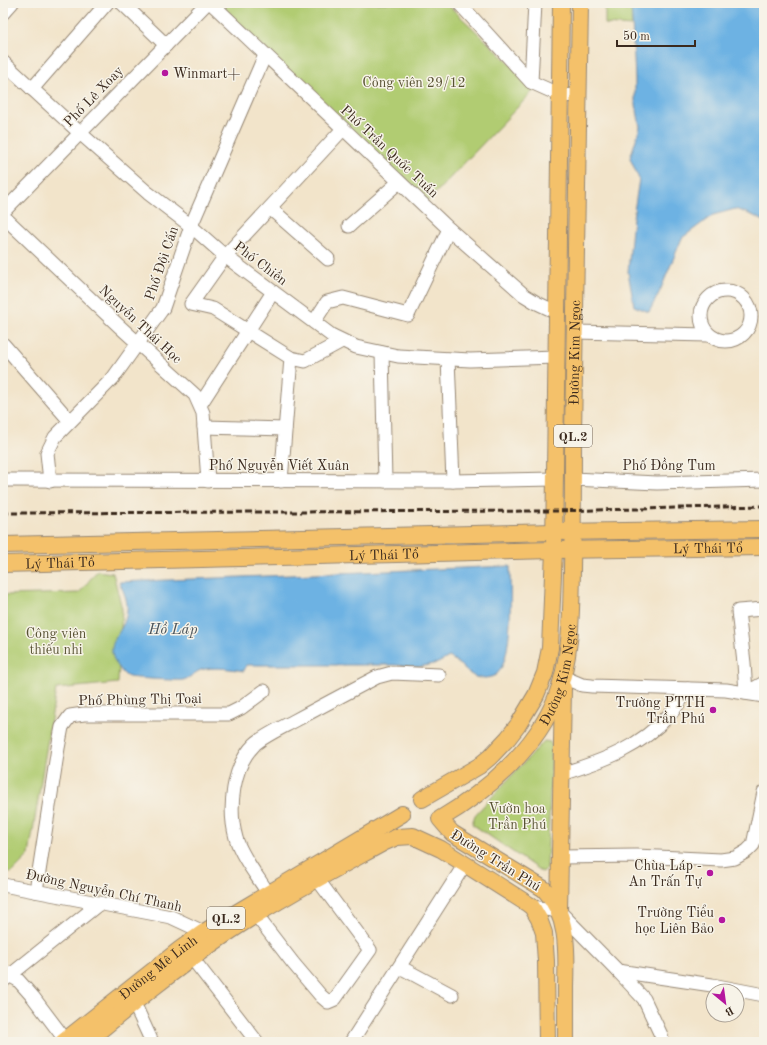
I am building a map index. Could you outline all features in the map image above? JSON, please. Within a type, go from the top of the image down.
[{"type":"main road","name":"Đường Kim Ngọc","points":[[422,799],[479,766],[490,757],[518,725],[536,695],[545,673],[550,648],[554,550],[561,3]]},
{"type":"main road","name":"Đường Kim Ngọc","points":[[440,819],[479,793],[501,774],[534,736],[555,701],[563,677],[569,649],[572,550],[580,3]]},
{"type":"main road","name":"Lý Thái Tổ","points":[[3,545],[554,532],[764,529]]},
{"type":"main road","name":"Lý Thái Tổ","points":[[3,564],[554,550],[764,547]]},
{"type":"main road","points":[[559,910],[563,677]]},
{"type":"main road","points":[[422,799],[428,800],[435,805],[440,819]]},
{"type":"main road","name":"QL.2","points":[[402,814],[404,809],[414,800],[422,799]]},
{"type":"main road","points":[[402,814],[404,827],[408,833],[413,836]]},
{"type":"main road","name":"Đường Mê Linh","points":[[65,1041],[179,950],[204,932],[402,814]]},
{"type":"main road","name":"QL.2","points":[[413,836],[422,837],[431,834],[438,828],[440,819]]},
{"type":"main road","name":"Đường Trần Phú","points":[[440,819],[452,833],[544,889],[559,910],[566,945],[566,1042]]},
{"type":"main road","name":"Đường Mê Linh","points":[[86,1042],[192,958],[256,915],[386,841],[397,837],[413,836]]},
{"type":"main road","name":"Đường Trần Phú","points":[[413,836],[441,849],[532,907],[542,926],[546,947],[547,1042]]},
{"type":"street","points":[[3,13],[12,3]]},
{"type":"street","points":[[32,89],[107,3]]},
{"type":"street","points":[[122,3],[166,45]]},
{"type":"street","name":"Phố Lê Xoay","points":[[3,212],[207,3]]},
{"type":"street","name":"Phố Trần Quốc Tuấn","points":[[211,3],[450,229],[524,295],[556,312]]},
{"type":"street","points":[[459,3],[531,82],[560,95],[579,96]]},
{"type":"street","points":[[531,82],[535,3]]},
{"type":"street","name":"Phố Đội Cấn","points":[[50,481],[47,453],[55,437],[113,378],[163,308],[191,226],[265,55]]},
{"type":"street","name":"Phố Chiền","points":[[3,62],[148,193],[191,226],[225,256],[331,335],[342,341],[356,347],[398,356],[470,360],[556,357]]},
{"type":"street","points":[[342,341],[305,361],[291,358],[213,309],[191,304],[225,256],[343,129]]},
{"type":"street","points":[[349,226],[399,182]]},
{"type":"street","points":[[270,208],[328,259]]},
{"type":"street","name":"Nguyễn Thái Học","points":[[3,216],[195,395],[203,413],[208,481]]},
{"type":"street","points":[[314,322],[327,302],[343,298],[408,315],[450,229]]},
{"type":"street","points":[[200,405],[273,292]]},
{"type":"street","points":[[575,332],[708,335]]},
{"type":"street","points":[[3,345],[70,422]]},
{"type":"street","points":[[382,353],[386,481]]},
{"type":"street","points":[[281,481],[291,358]]},
{"type":"street","points":[[448,359],[453,481]]},
{"type":"street","points":[[204,427],[285,429]]},
{"type":"street","name":"Phố Nguyễn Viết Xuân","points":[[3,480],[453,481],[554,479]]},
{"type":"street","name":"Phố Đồng Tum","points":[[573,479],[657,482],[764,480]]},
{"type":"street","points":[[746,693],[738,611],[764,609]]},
{"type":"street","points":[[268,893],[242,853],[236,839],[231,809],[232,793],[243,760],[255,744],[377,676],[392,673],[439,675]]},
{"type":"street","points":[[563,677],[582,685],[592,686],[726,690],[764,696]]},
{"type":"street","points":[[746,693],[764,683]]},
{"type":"street","points":[[561,774],[608,758],[631,747],[650,734],[671,714],[688,689]]},
{"type":"street","name":"Phố Phùng Thị Toại","points":[[36,891],[58,748],[62,728],[70,716],[84,714],[229,714],[241,708],[264,691]]},
{"type":"street","points":[[560,857],[636,856],[720,860],[735,858],[747,851],[753,845],[764,792]]},
{"type":"street","points":[[351,1042],[466,864]]},
{"type":"street","points":[[256,915],[321,996],[328,1002],[335,999],[370,950],[318,880]]},
{"type":"street","name":"Đường Nguyễn Chí Thanh","points":[[3,885],[171,917],[219,939]]},
{"type":"street","points":[[5,976],[100,903]]},
{"type":"street","points":[[532,907],[559,910],[644,999],[661,1034],[663,1042]]},
{"type":"street","points":[[192,958],[257,1042]]},
{"type":"street","points":[[400,967],[452,995]]},
{"type":"street","points":[[618,971],[712,985],[764,995]]},
{"type":"street","points":[[5,976],[18,980],[33,997],[65,1041]]},
{"type":"street","points":[[134,1003],[152,1042]]},
{"type":"green space","name":"Công viên 29/12","points":[[217,3],[446,3],[536,88],[426,203]]},
{"type":"green space","points":[[605,3],[631,3],[632,26],[605,24]]},
{"type":"green space","name":"Công viên thiếu nhi","points":[[97,571],[113,573],[122,609],[118,683],[56,689],[29,855],[11,873],[3,871],[3,595],[79,593]]},
{"type":"green space","name":"Vườn hoa Trần Phú","points":[[544,741],[550,742],[552,746],[547,869],[542,872],[472,824],[475,815]]},
{"type":"water","points":[[631,3],[764,3],[764,221],[735,209],[713,215],[682,238],[660,291],[649,312],[634,306],[628,272],[633,218],[639,179],[630,158],[640,127],[635,99]]},
{"type":"water","name":"Hồ Láp","points":[[510,566],[509,639],[502,665],[497,674],[490,677],[476,677],[449,657],[438,663],[419,667],[394,665],[246,665],[244,671],[210,668],[196,672],[189,678],[183,680],[146,679],[129,677],[125,675],[114,660],[112,652],[112,646],[122,627],[127,611],[125,596],[119,582]]},
{"type":"railway","points":[[3,513],[554,511],[764,506]]},
{"type":"place","name":"Winmart+","points":[[165,73]]},
{"type":"place","name":"Trường PTTH Trần Phú","points":[[713,710]]},
{"type":"place","name":"Chùa Láp - An Trấn Tự","points":[[710,873]]},
{"type":"place","name":"Trường Tiểu học Liên Bảo","points":[[722,920]]}]
